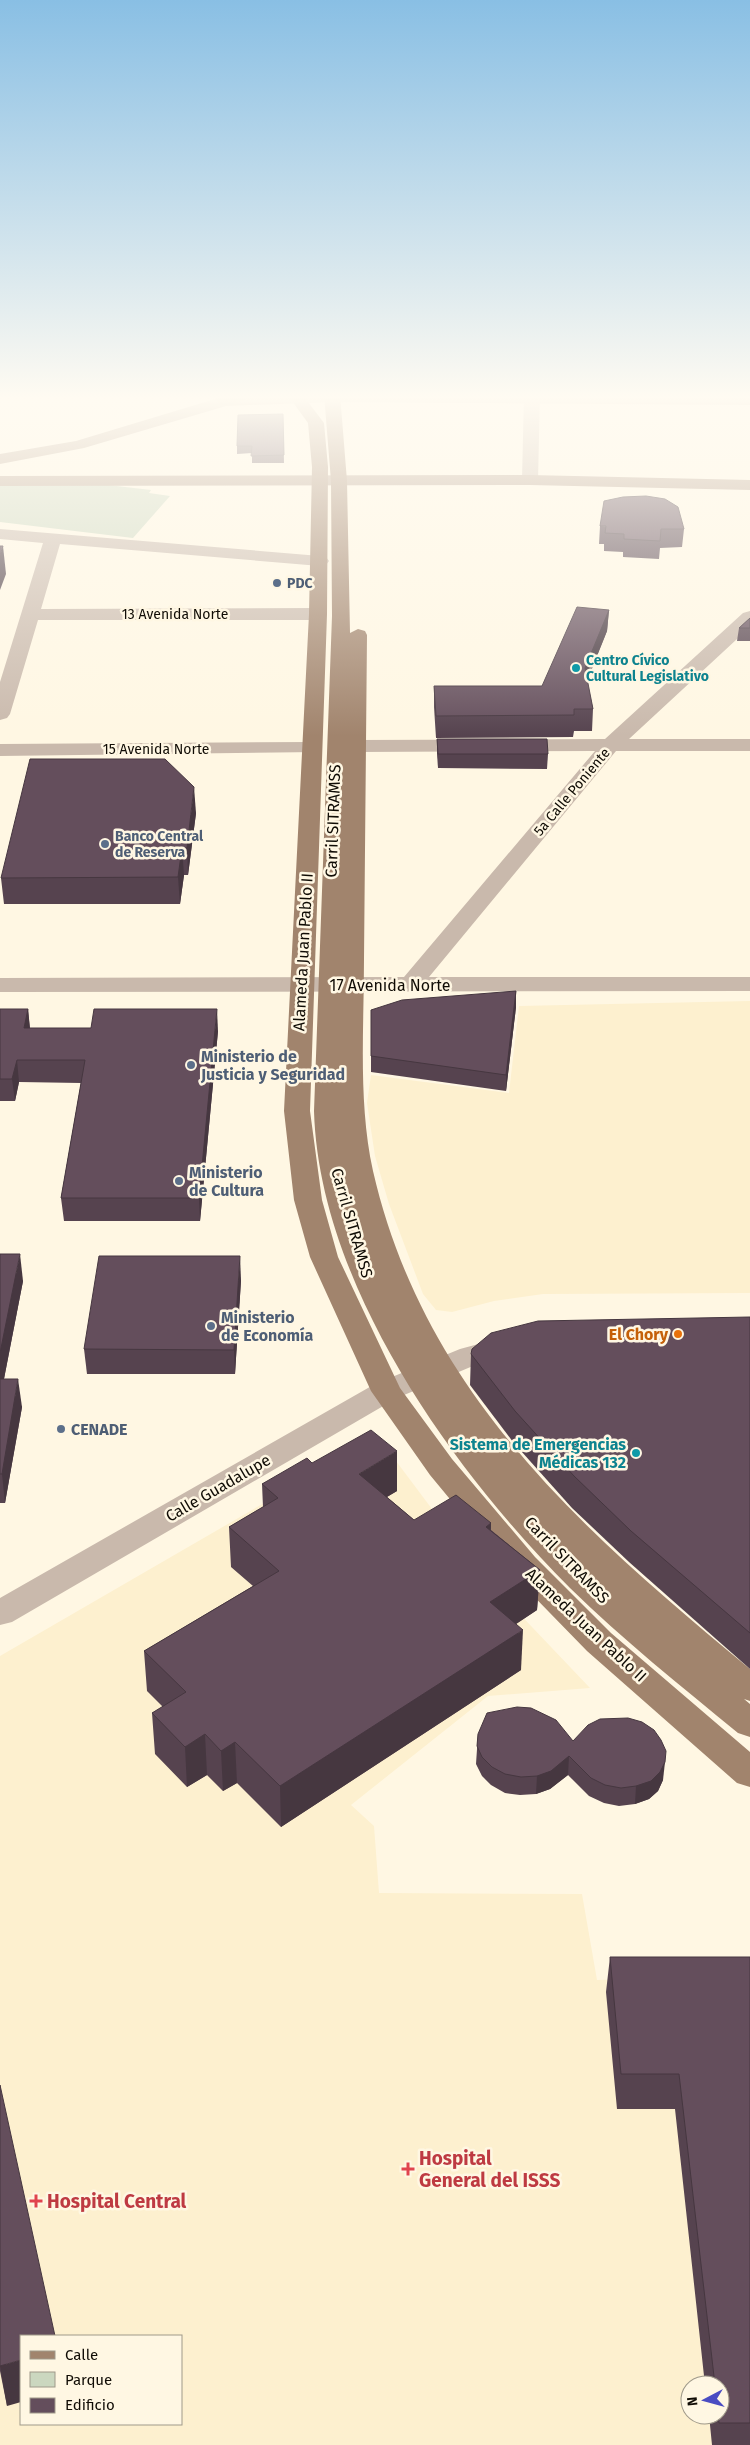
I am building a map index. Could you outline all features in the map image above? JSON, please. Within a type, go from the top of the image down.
[{"type":"main road","name":"Alameda Juan Pablo II","points":[[320,508],[320,560],[312,748],[328,985],[352,1114],[360,1170],[370,1211],[389,1266],[420,1336],[427,1373],[563,1524],[674,1626],[750,1688]]},
{"type":"main road","name":"Carril SITRAMSS","points":[[328,985],[340,616],[346,508]]},
{"type":"main road","name":"Alameda Juan Pablo II","points":[[349,508],[358,637],[357,746],[328,985],[297,1111],[300,1154],[308,1200],[324,1257],[386,1391],[441,1467],[523,1566],[599,1642],[750,1773]]},
{"type":"main road","name":"Carril SITRAMSS","points":[[427,1373],[488,1475],[556,1552],[594,1591],[750,1724]]},
{"type":"street","points":[[0,534],[320,560]]},
{"type":"street","points":[[0,714],[53,538]]},
{"type":"street","name":"13 Avenida Norte","points":[[31,615],[318,614]]},
{"type":"street","name":"5a Calle Poniente","points":[[410,985],[610,746],[750,616]]},
{"type":"street","points":[[357,746],[750,745]]},
{"type":"street","name":"15 Avenida Norte","points":[[0,750],[312,748]]},
{"type":"street","name":"17 Avenida Norte","points":[[0,985],[750,984]]},
{"type":"street","name":"Calle Guadalupe","points":[[0,1614],[386,1391],[470,1356],[537,1340]]},
{"type":"shaded area","points":[[750,1001],[750,1293],[543,1294],[494,1301],[452,1312],[436,1310],[423,1294],[389,1204],[375,1156],[367,1103],[371,1075],[509,1093],[519,1006]]},
{"type":"shaded area","name":"Hospital General del ISSS","points":[[347,1455],[396,1461],[477,1569],[590,1688],[488,1696],[351,1805],[374,1826],[379,1893],[582,1894],[597,1980],[750,1976],[750,2445],[0,2445],[0,1656]]},
{"type":"green space","points":[[0,508],[159,508],[133,538],[0,522]]},
{"type":"building","points":[[603,508],[678,508],[684,529],[661,529],[660,541],[624,539],[624,534],[605,533],[606,526],[600,526]]},
{"type":"building","points":[[577,607],[609,610],[585,668],[593,709],[574,709],[574,715],[436,716],[434,686],[542,686]]},
{"type":"building","points":[[750,618],[750,628],[739,628]]},
{"type":"building","points":[[437,739],[547,739],[548,754],[438,754]]},
{"type":"building","name":"Banco Central de Reserva","points":[[30,759],[165,759],[194,787],[187,848],[182,848],[178,877],[1,878]]},
{"type":"building","points":[[516,991],[506,1075],[371,1056],[371,1010],[402,1000]]},
{"type":"building","points":[[0,1009],[28,1009],[24,1028],[91,1028],[94,1009],[217,1009],[199,1198],[61,1198],[85,1060],[17,1060],[12,1079],[0,1079]]},
{"type":"building","points":[[0,1254],[20,1254],[0,1353]]},
{"type":"building","name":"Ministerio de Economía","points":[[99,1256],[240,1256],[234,1350],[84,1349]]},
{"type":"building","name":"Sistema de Emergencias Médicas 132","points":[[750,1317],[750,1633],[631,1531],[574,1476],[515,1411],[471,1354],[472,1349],[491,1333],[538,1321]]},
{"type":"building","points":[[0,1379],[18,1379],[2,1474],[0,1474]]},
{"type":"building","points":[[371,1430],[397,1451],[359,1474],[414,1520],[456,1495],[491,1523],[486,1527],[540,1570],[490,1602],[523,1630],[280,1786],[235,1742],[221,1751],[205,1734],[185,1747],[152,1713],[186,1692],[144,1651],[279,1571],[229,1527],[278,1498],[262,1484],[307,1458],[312,1463]]},
{"type":"building","points":[[517,1707],[531,1708],[556,1720],[573,1741],[588,1725],[600,1719],[628,1718],[642,1722],[654,1730],[661,1740],[666,1751],[665,1762],[660,1772],[651,1781],[621,1788],[605,1785],[591,1778],[569,1756],[551,1771],[537,1776],[521,1777],[505,1774],[492,1767],[482,1757],[477,1746],[478,1734],[487,1713]]},
{"type":"building","points":[[610,1957],[750,1957],[750,2423],[730,2423],[730,2375],[714,2375],[679,2074],[621,2074]]},
{"type":"building","points":[[0,2085],[55,2335],[20,2335],[20,2360],[0,2366]]},
{"type":"place","name":"PDC","points":[[277,583]]},
{"type":"place","name":"Centro Cívico Cultural Legislativo","points":[[576,668]]},
{"type":"place","name":"Banco Central de Reserva","points":[[105,844]]},
{"type":"place","name":"Ministerio de Justicia y Seguridad","points":[[191,1065]]},
{"type":"place","name":"Ministerio de Cultura","points":[[179,1181]]},
{"type":"place","name":"Ministerio de Economía","points":[[211,1326]]},
{"type":"place","name":"El Chory","points":[[678,1334]]},
{"type":"place","name":"CENADE","points":[[61,1429]]},
{"type":"place","name":"Sistema de Emergencias Médicas 132","points":[[636,1453]]},
{"type":"place","name":"Hospital General del ISSS","points":[[408,2169]]},
{"type":"place","name":"Hospital Central","points":[[36,2201]]}]
